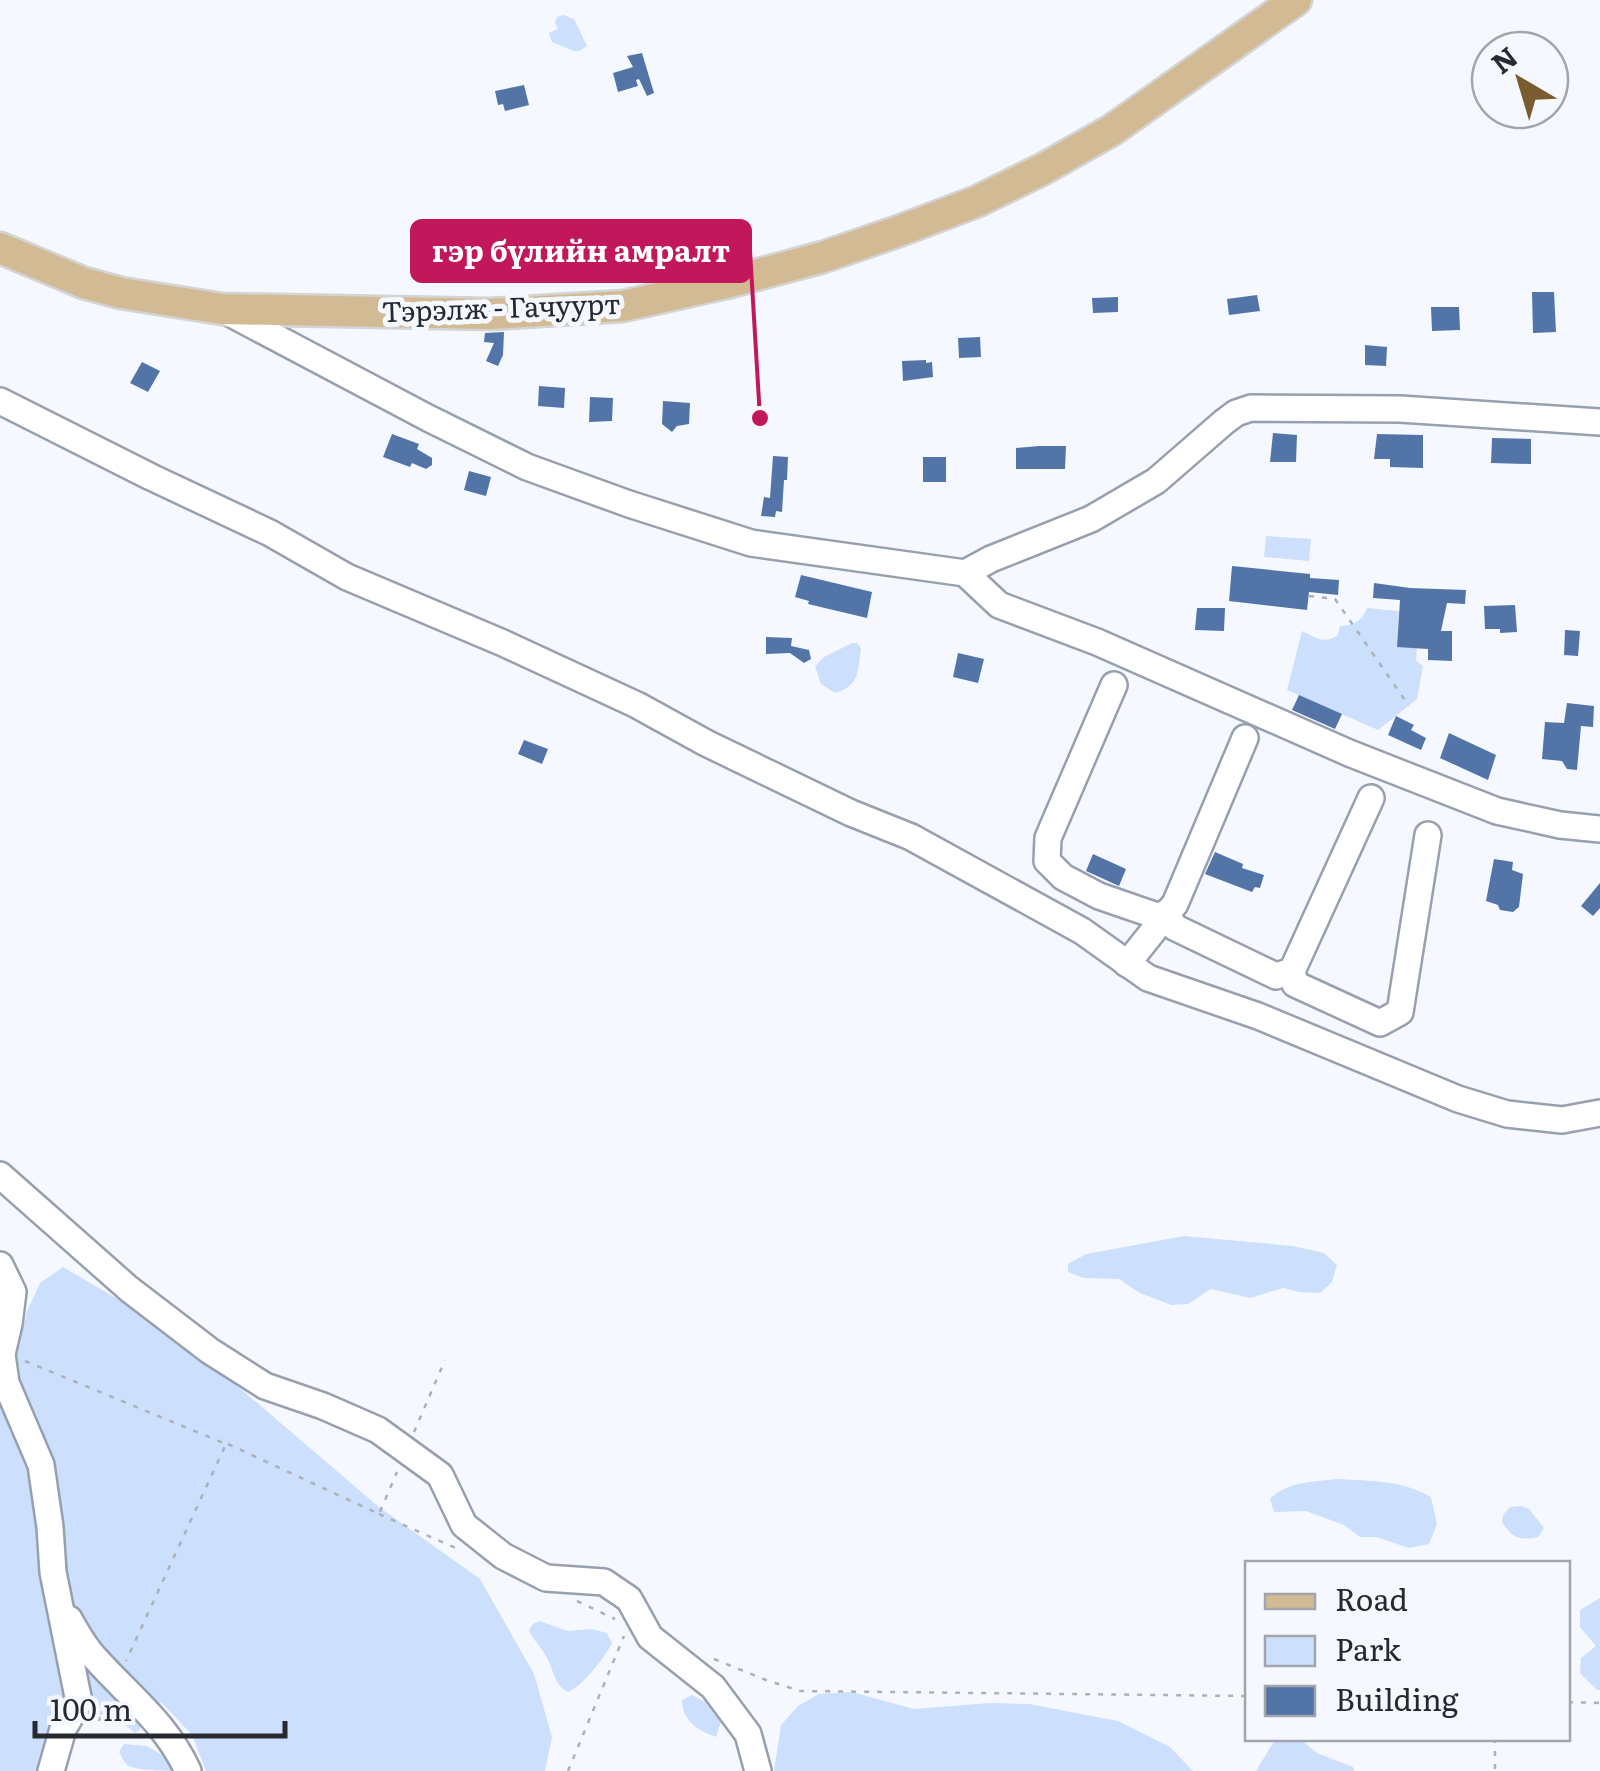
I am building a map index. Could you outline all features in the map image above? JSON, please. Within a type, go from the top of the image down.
[{"type":"main road","name":"Тэрэлж - Гачуурт","points":[[0,248],[84,283],[121,293],[222,308],[491,314],[623,306],[726,284],[822,257],[978,201],[1112,130],[1296,0]]},
{"type":"street","points":[[222,308],[527,467],[751,543],[965,573],[999,604],[1097,642],[1349,753],[1497,811],[1600,829]]},
{"type":"street","points":[[0,401],[270,533],[347,577],[503,643],[637,705],[835,805],[911,837],[1082,931],[1148,978],[1258,1016],[1458,1099],[1508,1114],[1562,1120],[1600,1113]]},
{"type":"street","points":[[965,573],[1091,520],[1156,482],[1224,422],[1251,408],[1400,409],[1600,422]]},
{"type":"street","points":[[1114,685],[1048,838],[1047,860],[1063,877],[1099,896],[1162,915],[1174,927],[1276,976],[1292,971]]},
{"type":"street","points":[[1128,964],[1162,915],[1175,904],[1245,738]]},
{"type":"street","points":[[1371,798],[1292,971],[1295,984],[1380,1023],[1400,1012],[1428,835]]},
{"type":"street","points":[[0,1176],[129,1288],[210,1350],[265,1386],[378,1430],[440,1475],[464,1525],[503,1556],[546,1578],[604,1582],[628,1598],[650,1637],[712,1687],[736,1718],[748,1734],[758,1771]]},
{"type":"street","points":[[0,1265],[12,1292],[2,1354],[6,1383],[42,1464],[53,1572],[79,1702],[63,1729],[51,1771]]},
{"type":"street","points":[[60,1606],[92,1655],[152,1715],[177,1747],[188,1771]]},
{"type":"path","points":[[1308,596],[1336,599],[1409,706]]},
{"type":"path","points":[[18,1358],[226,1444],[468,1553]]},
{"type":"path","points":[[408,1446],[445,1360]]},
{"type":"path","points":[[98,1721],[226,1444]]},
{"type":"path","points":[[379,1514],[401,1462]]},
{"type":"path","points":[[568,1771],[629,1625],[576,1601]]},
{"type":"path","points":[[715,1660],[800,1691],[1245,1696]]},
{"type":"path","points":[[1570,1702],[1600,1704]]},
{"type":"path","points":[[1495,1741],[1495,1771]]},
{"type":"green space","points":[[563,15],[574,19],[587,46],[579,51],[552,42],[549,33],[558,29],[555,22]]},
{"type":"green space","points":[[1266,536],[1311,539],[1309,561],[1264,557]]},
{"type":"green space","points":[[1367,608],[1399,611],[1397,646],[1417,648],[1416,661],[1423,666],[1417,699],[1378,730],[1287,690],[1302,631],[1320,639],[1333,638],[1340,626],[1356,622]]},
{"type":"green space","points":[[852,643],[861,648],[856,676],[849,686],[835,693],[821,684],[815,666]]},
{"type":"green space","points":[[1184,1236],[1293,1246],[1324,1253],[1337,1265],[1332,1282],[1320,1293],[1283,1288],[1250,1298],[1211,1289],[1188,1304],[1171,1305],[1140,1293],[1119,1279],[1083,1278],[1068,1272],[1068,1264],[1086,1254]]},
{"type":"green space","points":[[63,1267],[174,1332],[379,1507],[480,1579],[534,1674],[552,1737],[545,1771],[206,1771],[192,1735],[162,1703],[145,1702],[147,1723],[135,1733],[111,1714],[66,1717],[53,1771],[0,1771],[0,1340],[20,1344],[27,1311],[40,1283]]},
{"type":"green space","points":[[1337,1479],[1397,1484],[1431,1497],[1437,1524],[1429,1544],[1409,1548],[1376,1537],[1360,1537],[1344,1525],[1306,1511],[1274,1512],[1270,1499],[1277,1493],[1302,1483]]},
{"type":"green space","points":[[1510,1507],[1529,1509],[1544,1528],[1538,1537],[1517,1537],[1502,1522]]},
{"type":"green space","points":[[1600,1598],[1597,1690],[1580,1673],[1581,1658],[1596,1646],[1580,1627],[1580,1610]]},
{"type":"green space","points":[[539,1621],[568,1631],[591,1629],[607,1633],[612,1643],[593,1670],[568,1692],[557,1681],[529,1630]]},
{"type":"green space","points":[[852,1692],[914,1709],[1029,1704],[1118,1721],[1170,1747],[1193,1771],[774,1771],[781,1725],[798,1706],[819,1694]]},
{"type":"green space","points":[[692,1695],[705,1702],[721,1722],[716,1737],[688,1719],[682,1700]]},
{"type":"green space","points":[[1274,1741],[1302,1741],[1317,1753],[1353,1767],[1354,1771],[1256,1771]]},
{"type":"green space","points":[[124,1744],[146,1746],[181,1765],[184,1771],[129,1766],[119,1752]]},
{"type":"building","points":[[642,53],[654,93],[647,96],[639,79],[638,86],[618,92],[613,73],[633,67],[627,56]]},
{"type":"building","points":[[524,85],[529,105],[505,111],[503,104],[498,105],[495,91]]},
{"type":"building","points":[[1532,292],[1554,292],[1556,332],[1533,333]]},
{"type":"building","points":[[1257,295],[1260,311],[1229,315],[1227,299]]},
{"type":"building","points":[[1118,297],[1118,312],[1093,313],[1092,298]]},
{"type":"building","points":[[1431,307],[1459,307],[1460,330],[1432,331]]},
{"type":"building","points":[[504,332],[503,355],[498,366],[486,361],[494,343],[484,342],[485,333]]},
{"type":"building","points":[[980,337],[981,357],[959,358],[958,338]]},
{"type":"building","points":[[1365,345],[1387,347],[1386,366],[1365,365]]},
{"type":"building","points":[[902,361],[932,362],[933,377],[903,381]]},
{"type":"building","points":[[142,362],[160,371],[148,392],[130,383]]},
{"type":"building","points":[[539,386],[565,388],[564,408],[538,406]]},
{"type":"building","points":[[590,397],[613,398],[612,421],[589,422]]},
{"type":"building","points":[[663,401],[690,403],[689,424],[677,426],[672,432],[662,424]]},
{"type":"building","points":[[1273,433],[1297,435],[1296,462],[1270,462]]},
{"type":"building","points":[[392,434],[419,444],[417,449],[432,458],[432,465],[426,469],[412,463],[410,467],[383,457]]},
{"type":"building","points":[[1377,434],[1423,435],[1423,468],[1390,467],[1390,459],[1374,459]]},
{"type":"building","points":[[1492,438],[1531,439],[1531,464],[1491,463]]},
{"type":"building","points":[[1066,446],[1065,469],[1016,469],[1016,448]]},
{"type":"building","points":[[773,456],[788,457],[782,512],[776,511],[775,517],[761,516],[764,497],[770,498]]},
{"type":"building","points":[[923,457],[946,457],[946,482],[923,482]]},
{"type":"building","points":[[469,471],[491,477],[486,496],[464,490]]},
{"type":"building","points":[[1232,566],[1339,580],[1338,595],[1309,592],[1307,610],[1229,601]]},
{"type":"building","points":[[801,575],[872,592],[867,618],[808,604],[809,601],[795,597]]},
{"type":"building","points":[[1374,583],[1466,590],[1465,604],[1447,603],[1441,631],[1452,631],[1452,661],[1428,660],[1428,649],[1397,647],[1400,600],[1373,598]]},
{"type":"building","points":[[1515,605],[1517,632],[1485,629],[1484,606]]},
{"type":"building","points":[[1197,608],[1225,608],[1224,631],[1195,630]]},
{"type":"building","points":[[1565,630],[1580,631],[1578,656],[1564,655]]},
{"type":"building","points":[[766,637],[792,638],[791,646],[809,650],[811,659],[804,663],[790,653],[766,654]]},
{"type":"building","points":[[958,653],[984,659],[978,683],[953,677]]},
{"type":"building","points":[[1299,695],[1342,714],[1335,729],[1292,710]]},
{"type":"building","points":[[1567,703],[1594,706],[1593,727],[1581,726],[1577,770],[1567,769],[1562,761],[1542,759],[1545,722],[1564,723]]},
{"type":"building","points":[[1396,716],[1414,725],[1411,730],[1426,738],[1421,750],[1388,735]]},
{"type":"building","points":[[1449,733],[1496,755],[1488,780],[1440,758]]},
{"type":"building","points":[[524,740],[548,749],[542,764],[518,754]]},
{"type":"building","points":[[1215,852],[1243,864],[1242,868],[1264,875],[1260,888],[1255,887],[1252,892],[1205,874]]},
{"type":"building","points":[[1093,854],[1126,869],[1119,886],[1086,871]]},
{"type":"building","points":[[1494,859],[1513,862],[1512,870],[1523,874],[1519,907],[1513,912],[1500,910],[1498,905],[1486,901]]},
{"type":"building","points":[[1600,883],[1600,908],[1593,916],[1581,906]]},
{"type":"place","name":"гэр бүлийн амралт","points":[[760,418]]}]
